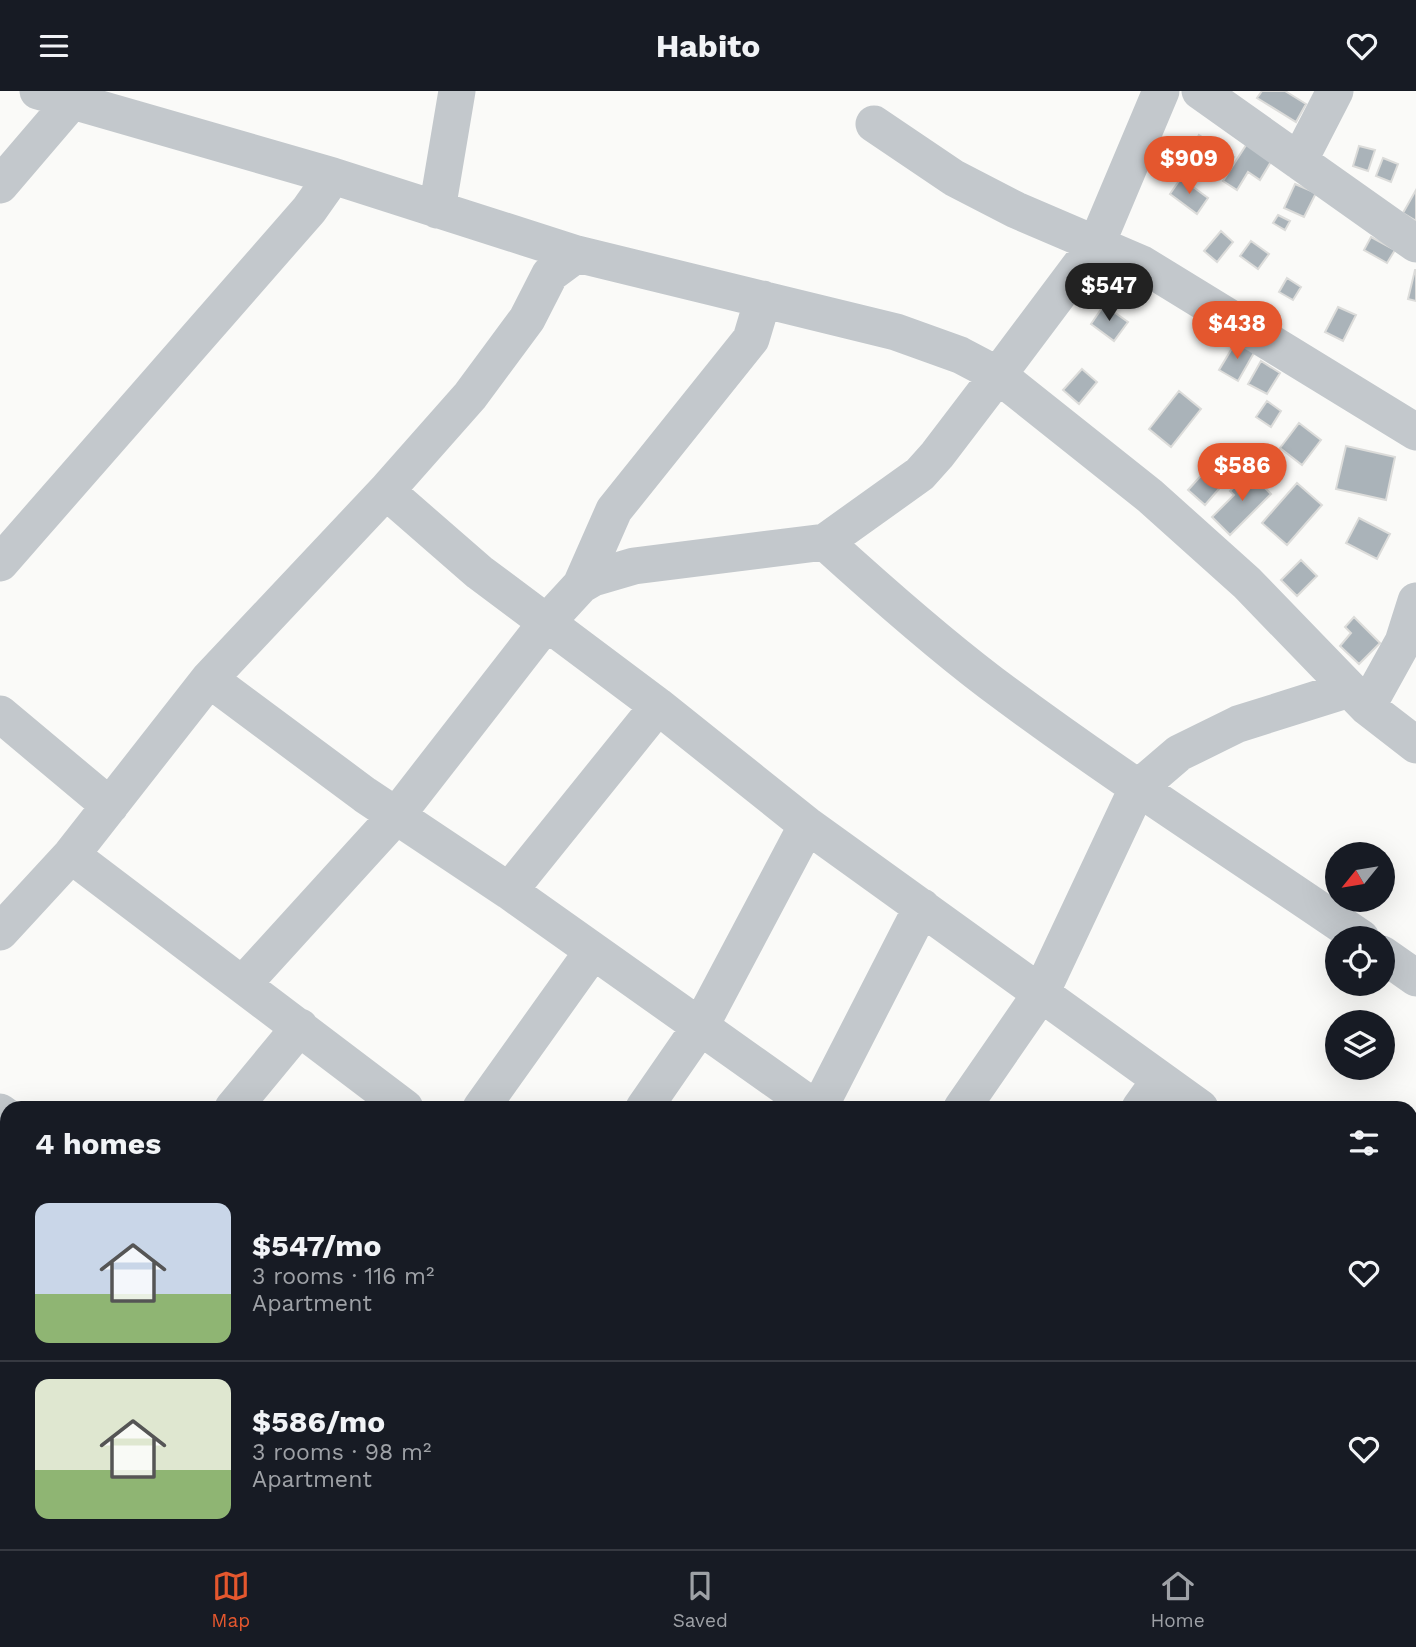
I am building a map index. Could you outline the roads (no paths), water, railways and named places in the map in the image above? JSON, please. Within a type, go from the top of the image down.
[{"type":"street","points":[[437,210],[457,91]]},
{"type":"street","points":[[243,984],[396,816],[546,623],[581,585],[593,578],[634,566],[825,542],[920,474],[1097,243],[1161,91]]},
{"type":"street","points":[[1200,91],[1416,244]]},
{"type":"street","points":[[1298,161],[1335,91]]},
{"type":"street","points":[[0,185],[55,96],[333,176],[524,238],[564,264],[763,299],[896,332],[960,355],[998,375],[1150,496],[1237,574],[1358,698],[1416,745]]},
{"type":"street","points":[[874,124],[954,178],[1016,210],[1142,264],[1416,432]]},
{"type":"street","points":[[0,563],[309,210],[333,176]]},
{"type":"street","points":[[0,932],[71,855],[209,679],[386,491],[470,396],[506,350],[564,264]]},
{"type":"street","points":[[581,585],[614,510],[751,339],[763,299]]},
{"type":"street","points":[[386,491],[479,572],[658,706],[807,825],[1040,995],[1150,1094],[1175,1101]]},
{"type":"street","points":[[825,542],[901,610],[989,681],[1137,789],[1343,926]]},
{"type":"street","points":[[967,1101],[1040,995],[1137,789],[1179,753],[1238,724],[1358,698],[1404,642],[1416,601]]},
{"type":"street","points":[[209,679],[396,816],[509,891],[807,1101]]},
{"type":"street","points":[[509,891],[658,706]]},
{"type":"street","points":[[0,714],[110,806]]},
{"type":"street","points":[[649,1101],[700,1027],[807,825]]},
{"type":"street","points":[[71,855],[396,1101]]},
{"type":"street","points":[[821,1101],[922,907]]},
{"type":"street","points":[[486,1101],[593,951]]},
{"type":"street","points":[[1395,963],[1416,978]]},
{"type":"street","points":[[239,1101],[300,1027]]}]
